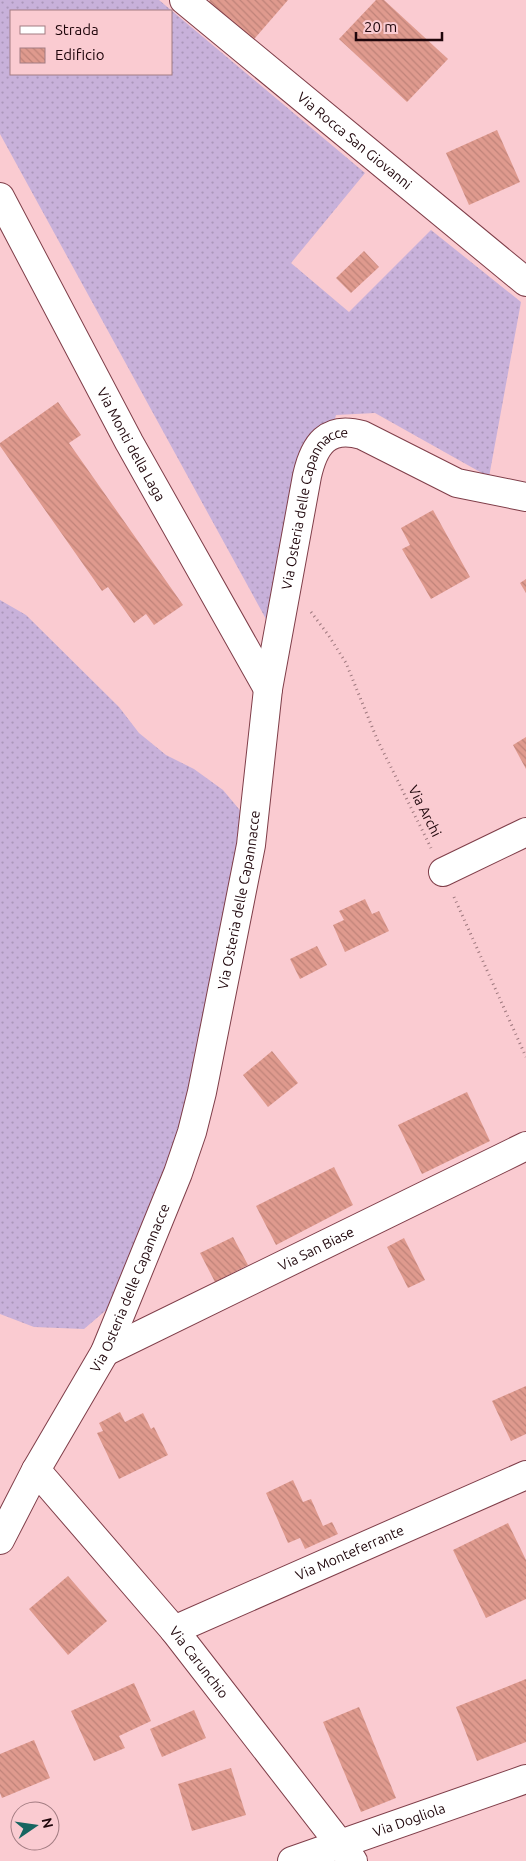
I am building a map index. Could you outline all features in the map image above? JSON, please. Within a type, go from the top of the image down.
[{"type":"street","name":"Via Rocca San Giovanni","points":[[184,0],[526,282]]},
{"type":"street","name":"Via Monti della Laga","points":[[0,197],[129,442],[268,689]]},
{"type":"street","name":"Via Osteria delle Capannacce","points":[[0,1540],[36,1470],[105,1352],[178,1173],[196,1116],[251,845],[268,689],[309,465],[316,448],[326,437],[334,434],[348,432],[362,435],[457,483],[526,497]]},
{"type":"street","points":[[443,872],[526,832]]},
{"type":"street","name":"Via San Biase","points":[[105,1352],[526,1146]]},
{"type":"street","name":"Via Carunchio","points":[[36,1470],[174,1630],[346,1853]]},
{"type":"street","name":"Via Monteferrante","points":[[174,1630],[526,1475]]},
{"type":"street","name":"Via Dogliola","points":[[292,1861],[346,1853],[526,1779]]},
{"type":"path","name":"Via Archi","points":[[286,586],[320,623],[346,663],[377,739],[443,872],[526,1057]]},
{"type":"shaded area","points":[[0,0],[159,0],[171,10],[10,10],[10,75],[172,75],[172,11],[365,173],[291,263],[349,312],[431,230],[521,302],[489,477],[375,413],[336,415],[272,630],[0,134]]},
{"type":"shaded area","points":[[0,600],[26,615],[119,707],[139,733],[166,755],[194,769],[223,790],[244,815],[184,1136],[118,1300],[84,1329],[34,1327],[0,1314]]},
{"type":"building","points":[[210,0],[288,0],[250,44],[205,5]]},
{"type":"building","points":[[376,0],[384,0],[448,59],[407,102],[339,39]]},
{"type":"building","points":[[497,130],[520,182],[469,205],[446,153]]},
{"type":"building","points":[[364,251],[379,267],[351,293],[336,278]]},
{"type":"building","points":[[58,402],[81,435],[69,443],[183,605],[154,625],[146,614],[134,623],[108,587],[102,591],[0,446],[0,443]]},
{"type":"building","points":[[433,510],[470,577],[431,599],[402,549],[410,545],[401,528]]},
{"type":"building","points":[[526,579],[526,593],[520,583]]},
{"type":"building","points":[[526,737],[526,769],[513,745]]},
{"type":"building","points":[[365,899],[372,914],[379,911],[389,931],[345,952],[333,925],[344,920],[339,911]]},
{"type":"building","points":[[317,946],[327,965],[300,979],[290,959]]},
{"type":"building","points":[[272,1051],[298,1083],[268,1107],[243,1075]]},
{"type":"building","points":[[467,1092],[490,1141],[422,1174],[398,1125]]},
{"type":"building","points":[[334,1167],[353,1205],[276,1245],[256,1206]]},
{"type":"building","points":[[233,1237],[248,1265],[215,1282],[200,1253]]},
{"type":"building","points":[[404,1238],[425,1280],[408,1288],[387,1247]]},
{"type":"building","points":[[526,1386],[526,1434],[511,1441],[492,1401]]},
{"type":"building","points":[[120,1412],[125,1422],[143,1413],[151,1429],[154,1427],[168,1455],[119,1479],[97,1433],[103,1431],[99,1423]]},
{"type":"building","points":[[293,1480],[303,1502],[311,1499],[323,1526],[332,1522],[338,1534],[305,1549],[300,1538],[288,1543],[266,1493]]},
{"type":"building","points":[[508,1523],[526,1560],[526,1599],[486,1618],[453,1550]]},
{"type":"building","points":[[68,1576],[107,1621],[68,1655],[29,1609]]},
{"type":"building","points":[[526,1679],[526,1742],[477,1761],[456,1707]]},
{"type":"building","points":[[134,1683],[151,1721],[119,1736],[125,1748],[94,1761],[71,1711]]},
{"type":"building","points":[[359,1707],[396,1798],[361,1812],[323,1722]]},
{"type":"building","points":[[194,1710],[206,1738],[162,1757],[150,1729]]},
{"type":"building","points":[[34,1740],[50,1778],[2,1798],[0,1793],[0,1754]]},
{"type":"building","points":[[231,1768],[246,1815],[192,1831],[178,1784]]}]
